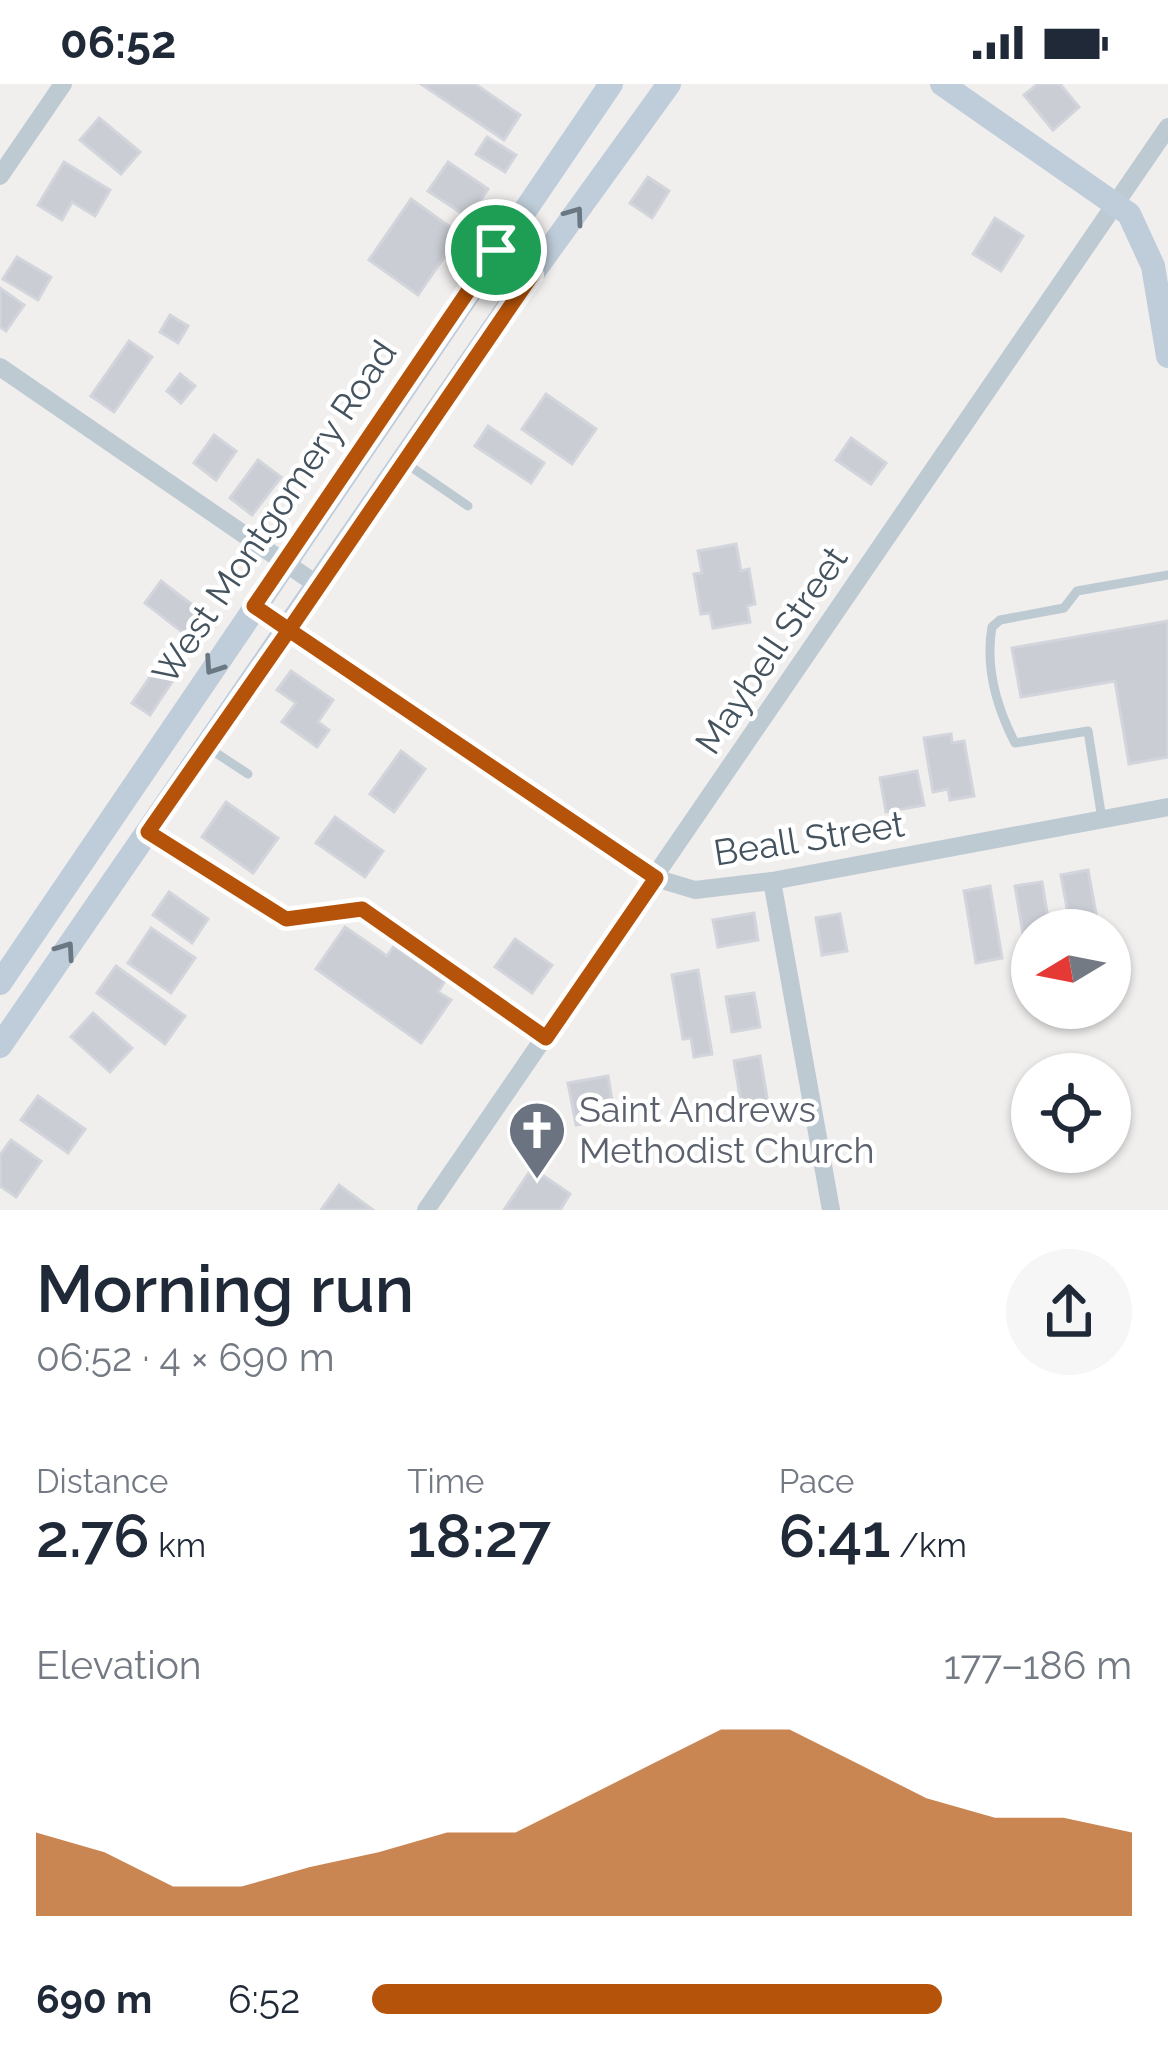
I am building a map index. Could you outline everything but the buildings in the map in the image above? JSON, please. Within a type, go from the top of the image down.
[{"type":"main road","name":"West Montgomery Road","points":[[0,983],[611,84]]},
{"type":"main road","points":[[0,1046],[669,84]]},
{"type":"main road","points":[[942,84],[1116,202],[1143,238],[1153,266],[1168,356]]},
{"type":"main road","points":[[496,250],[532,275]]},
{"type":"main road","points":[[68,882],[98,903]]},
{"type":"street","points":[[0,176],[63,84]]},
{"type":"street","name":"Maybell Street","points":[[426,1210],[1168,127]]},
{"type":"street","points":[[0,367],[319,586]]},
{"type":"street","name":"Beall Street","points":[[254,606],[656,878],[695,890],[772,881],[1168,807]]},
{"type":"street","points":[[772,881],[831,1210]]},
{"type":"lane","points":[[404,462],[467,506]]},
{"type":"lane","points":[[1102,819],[1088,731],[1016,743],[995,692],[989,660],[992,627],[1000,620],[1064,608],[1076,591],[1168,575]]},
{"type":"lane","points":[[207,747],[248,774]]},
{"type":"lane","points":[[148,832],[286,919],[362,909],[546,1038]]},
{"type":"place","name":"Saint Andrews Methodist Church","points":[[537,1181]]},
{"type":"route","points":[[496,250],[254,606],[289,630],[148,832],[286,919],[362,909],[546,1038],[656,878],[289,630],[532,275],[496,250]]}]
